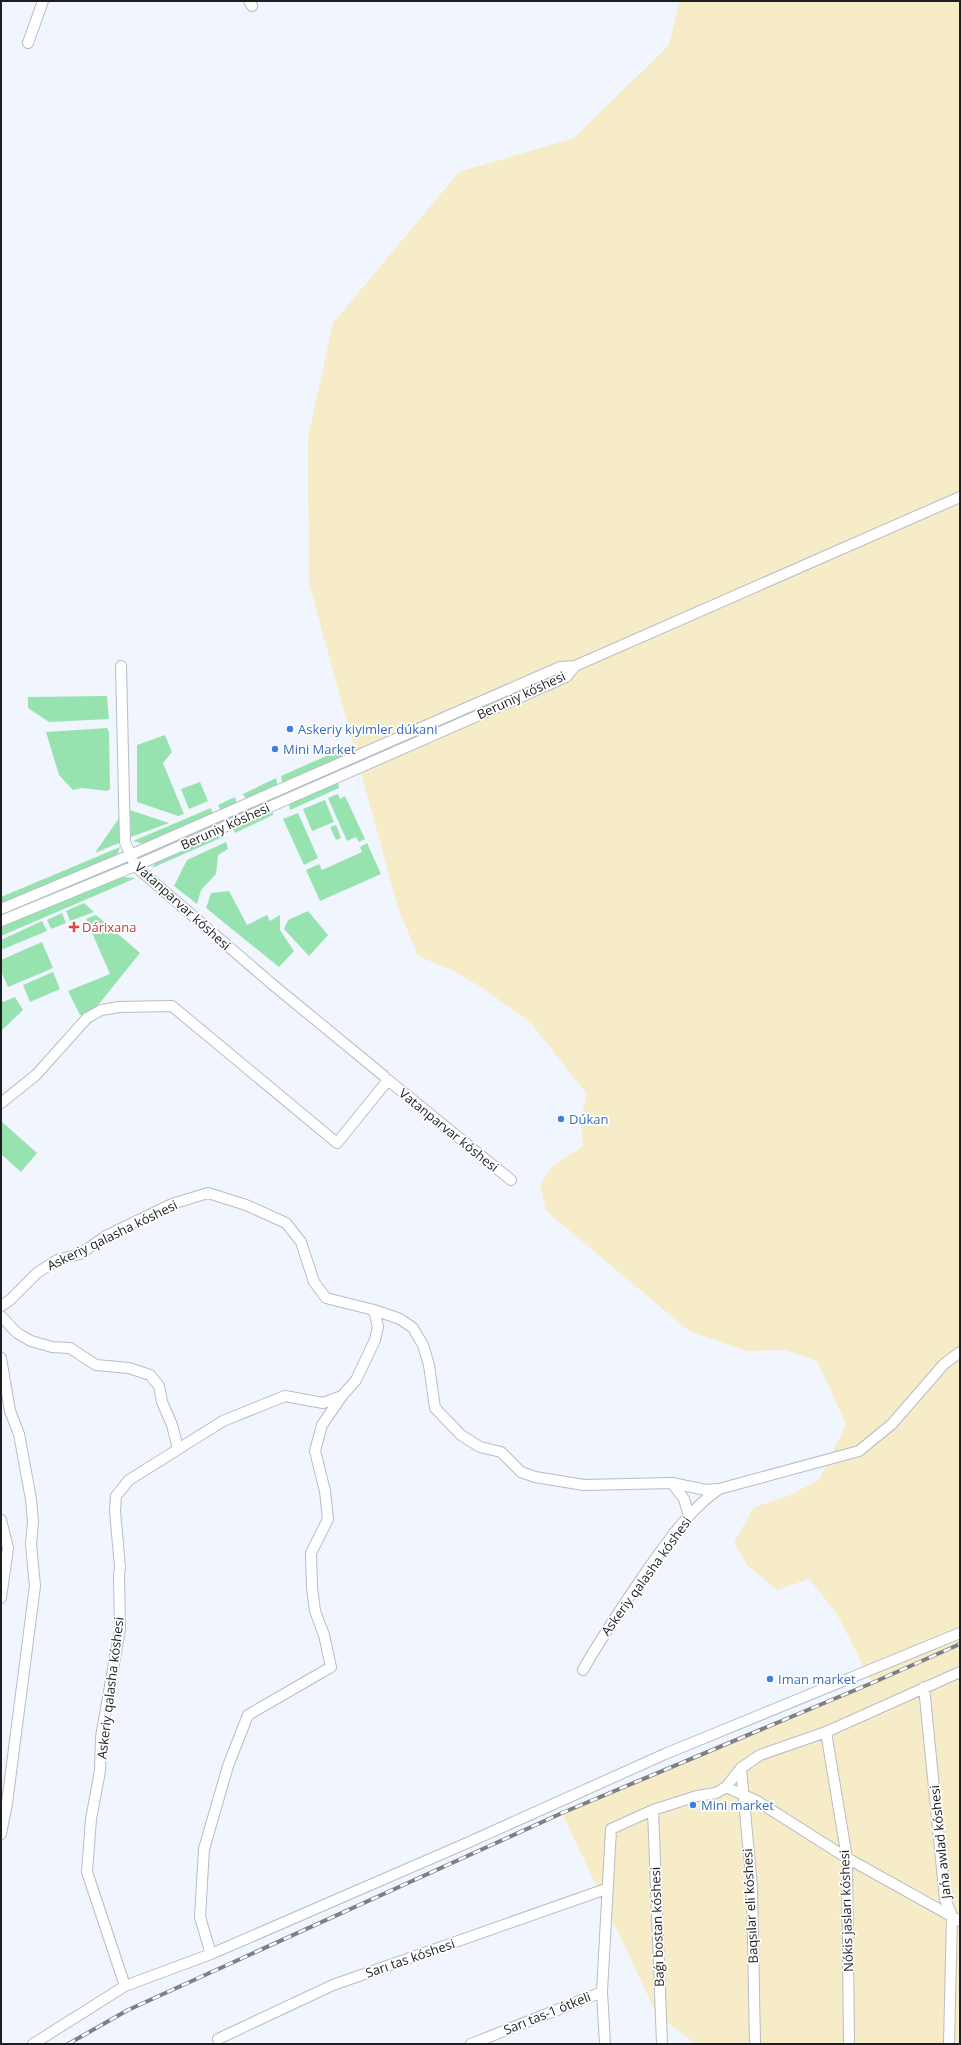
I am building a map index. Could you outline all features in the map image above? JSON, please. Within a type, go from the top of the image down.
[{"type":"street","points":[[28,42],[43,1]]},
{"type":"street","points":[[575,666],[960,497]]},
{"type":"street","name":"Vatanparvar kóshesi","points":[[122,666],[125,842],[135,866],[272,984],[511,1180]]},
{"type":"street","name":"Beruniy kóshesi","points":[[1,909],[130,855],[560,667],[575,666]]},
{"type":"street","name":"Beruniy kóshesi","points":[[1,921],[135,866],[566,677],[575,666]]},
{"type":"street","points":[[437,721],[442,731]]},
{"type":"street","points":[[1,1103],[36,1075],[87,1018],[101,1010],[144,1006],[172,1006],[336,1143],[386,1078]]},
{"type":"street","name":"Askeriy qalasha kóshesi","points":[[1,1306],[10,1300],[38,1273],[57,1260],[80,1254],[106,1236],[172,1204],[208,1192],[286,1223],[301,1242],[314,1282],[326,1298],[374,1310],[400,1319],[413,1328],[423,1345],[429,1365],[435,1408],[461,1435],[480,1447],[501,1452],[521,1472],[535,1477],[584,1485],[672,1483],[706,1490],[719,1489],[859,1451],[892,1424],[944,1364],[960,1352]]},
{"type":"street","name":"Askeriy qalasha kóshesi","points":[[211,1954],[200,1917],[204,1849],[228,1766],[248,1715],[331,1667],[324,1635],[315,1611],[312,1588],[311,1553],[328,1519],[325,1490],[315,1452],[322,1425],[342,1396],[356,1380],[375,1340],[378,1327],[374,1310]]},
{"type":"street","points":[[1,1316],[17,1333],[31,1341],[52,1347],[70,1348],[96,1365],[129,1368],[150,1375],[159,1386],[162,1402],[172,1425],[178,1449]]},
{"type":"street","points":[[1,1358],[10,1412],[19,1434],[31,1499],[33,1522],[31,1544],[35,1586],[7,1803],[1,1834]]},
{"type":"street","name":"Askeriy qalasha kóshesi","points":[[125,1986],[87,1872],[91,1819],[100,1771],[101,1737],[120,1629],[120,1568],[115,1511],[116,1496],[129,1480],[223,1421],[285,1396],[323,1403],[342,1396]]},
{"type":"street","points":[[672,1483],[684,1499],[689,1516]]},
{"type":"street","name":"Askeriy qalasha kóshesi","points":[[583,1670],[609,1625],[662,1551],[703,1500],[719,1489]]},
{"type":"street","points":[[1,1520],[8,1548],[1,1598]]},
{"type":"street","points":[[33,2044],[125,1986],[211,1954],[468,1843],[664,1754],[960,1633]]},
{"type":"street","points":[[605,2044],[602,1992],[606,1889],[611,1828],[653,1810],[697,1796],[716,1793],[726,1787],[741,1768],[760,1755],[826,1732],[960,1672]]},
{"type":"street","name":"Jańa awlad kóshesi","points":[[924,1687],[945,1899],[956,1918],[949,2044]]},
{"type":"street","name":"Nókis jasları kóshesi","points":[[826,1732],[846,1858],[848,2044]]},
{"type":"street","name":"Baqsılar eli kóshesi","points":[[741,1768],[742,1794],[752,1887],[755,2044]]},
{"type":"street","points":[[726,1787],[756,1801],[846,1858],[956,1918]]},
{"type":"street","name":"Baǵı bostan kóshesi","points":[[653,1810],[662,2044]]},
{"type":"street","name":"Sarı tas kóshesi","points":[[218,2039],[333,1985],[606,1889]]},
{"type":"street","name":"Sarı tas-1 ótkeli","points":[[471,2044],[602,1992]]},
{"type":"green space","points":[[107,696],[109,719],[49,722],[28,708],[28,697]]},
{"type":"green space","points":[[107,728],[109,732],[110,789],[107,791],[82,788],[73,790],[59,775],[46,732]]},
{"type":"green space","points":[[165,735],[172,752],[163,763],[184,814],[178,816],[137,802],[137,745]]},
{"type":"green space","points":[[342,749],[342,757],[283,786],[281,776]]},
{"type":"green space","points":[[276,778],[278,787],[247,800],[243,794]]},
{"type":"green space","points":[[200,782],[208,801],[189,809],[181,789]]},
{"type":"green space","points":[[338,782],[339,788],[290,810],[289,804]]},
{"type":"green space","points":[[338,794],[340,799],[345,796],[365,839],[359,842],[356,837],[347,841],[328,798]]},
{"type":"green space","points":[[235,797],[237,804],[221,811],[218,805]]},
{"type":"green space","points":[[325,800],[334,822],[312,831],[303,809]]},
{"type":"green space","points":[[211,808],[213,814],[144,844],[133,841]]},
{"type":"green space","points":[[130,810],[169,823],[131,837]]},
{"type":"green space","points":[[272,810],[273,815],[235,833],[232,828]]},
{"type":"green space","points":[[298,813],[318,858],[304,865],[283,819]]},
{"type":"green space","points":[[121,815],[121,842],[95,853]]},
{"type":"green space","points":[[336,825],[341,838],[336,840],[330,827]]},
{"type":"green space","points":[[222,832],[225,836],[152,868],[156,861]]},
{"type":"green space","points":[[226,842],[228,849],[218,855],[216,874],[201,890],[197,904],[174,886],[187,860]]},
{"type":"green space","points":[[367,843],[381,874],[320,901],[306,870],[319,864],[322,870],[362,852],[360,847]]},
{"type":"green space","points":[[120,847],[118,853],[111,860],[1,906],[1,897]]},
{"type":"green space","points":[[122,877],[136,878],[1,936],[1,927]]},
{"type":"green space","points":[[229,891],[247,925],[267,915],[270,921],[280,915],[280,930],[294,951],[279,967],[206,908],[211,893]]},
{"type":"green space","points":[[84,903],[94,912],[70,921],[66,911]]},
{"type":"green space","points":[[308,911],[328,935],[309,956],[284,929],[288,920]]},
{"type":"green space","points":[[62,913],[66,923],[51,929],[47,920]]},
{"type":"green space","points":[[96,915],[140,953],[90,1015],[80,1015],[68,991],[110,974],[86,919]]},
{"type":"green space","points":[[42,921],[47,931],[1,950],[1,940]]},
{"type":"green space","points":[[42,942],[53,968],[8,987],[1,971],[1,960]]},
{"type":"green space","points":[[53,972],[60,989],[30,1002],[23,985]]},
{"type":"green space","points":[[15,997],[23,1010],[2,1030],[1,998],[3,1002]]},
{"type":"green space","points":[[1,1121],[37,1153],[21,1172],[1,1154]]},
{"type":"sand","points":[[680,1],[960,1],[960,2044],[696,2044],[657,2015],[562,1813],[872,1683],[837,1614],[809,1579],[777,1590],[747,1565],[734,1542],[754,1507],[788,1496],[819,1480],[846,1424],[817,1361],[785,1350],[747,1351],[689,1331],[546,1211],[540,1184],[553,1166],[583,1146],[581,1119],[587,1094],[530,1022],[484,989],[454,971],[418,956],[398,908],[309,583],[308,438],[333,323],[459,172],[574,138],[669,45]]},
{"type":"railway","points":[[68,2044],[128,2010],[562,1813],[872,1683],[960,1644]]},
{"type":"place","name":"Askeriy kiyimler dúkani","points":[[290,729]]},
{"type":"place","name":"Mini Market","points":[[275,749]]},
{"type":"place","name":"Dárixana","points":[[74,927]]},
{"type":"place","name":"Dúkan","points":[[561,1119]]},
{"type":"place","name":"Iman market","points":[[770,1679]]},
{"type":"place","name":"Mini market","points":[[693,1805]]}]
